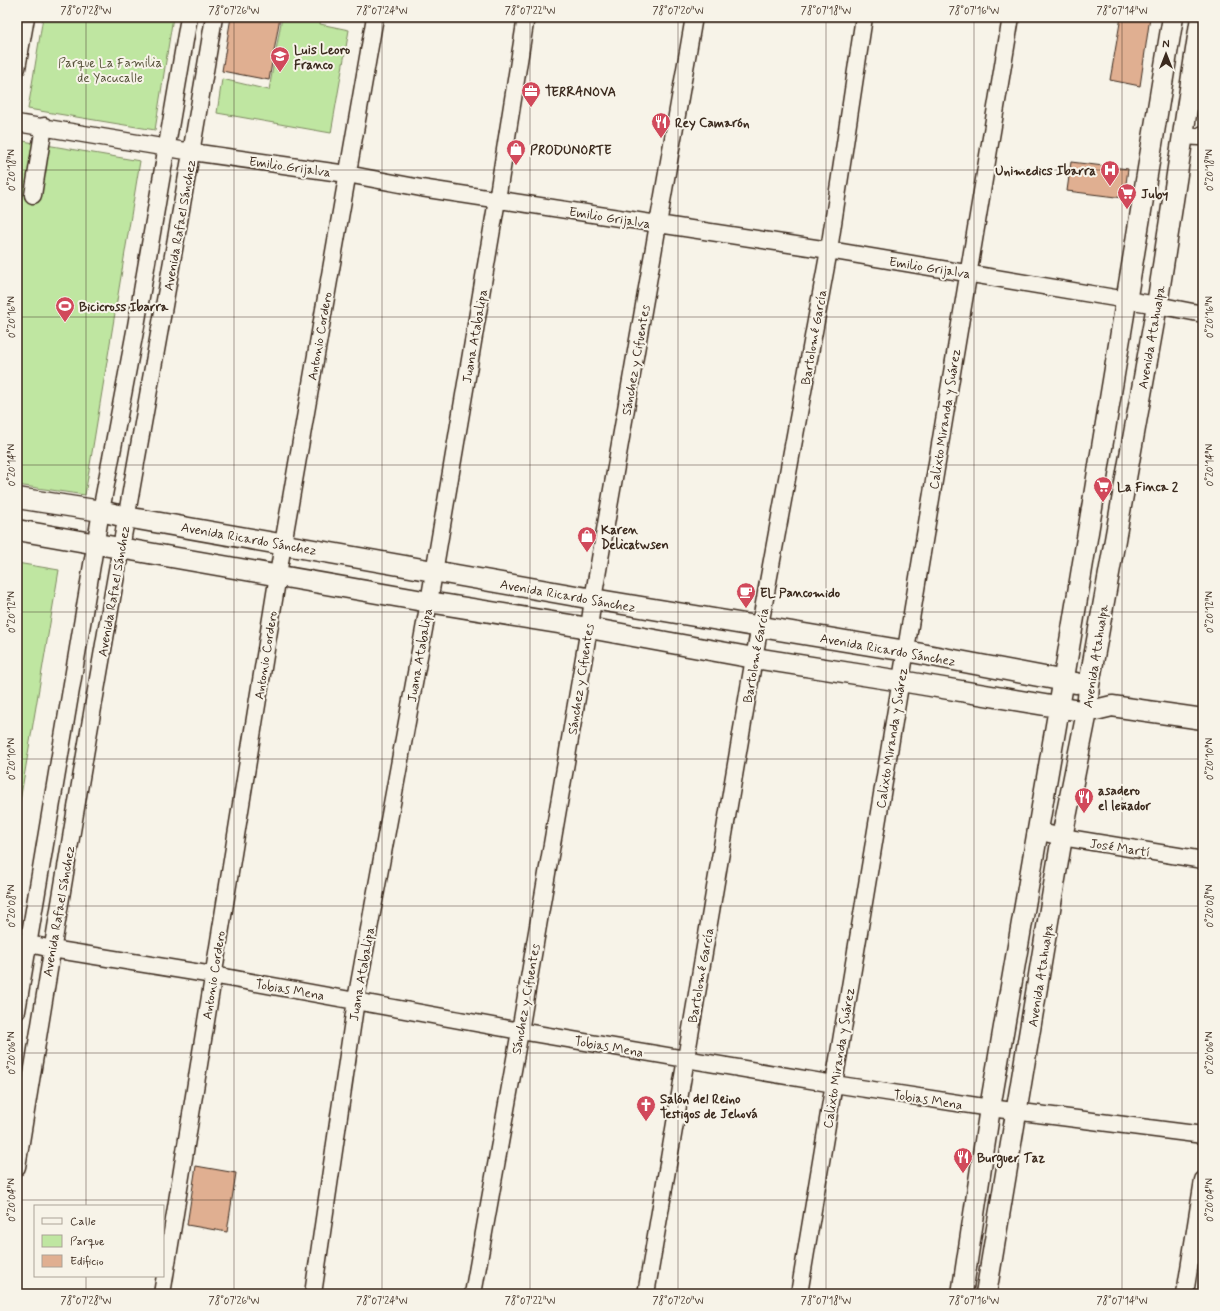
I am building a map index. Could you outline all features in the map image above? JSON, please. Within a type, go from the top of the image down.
[{"type":"main road","name":"Avenida Atahualpa","points":[[962,1294],[990,1108],[1064,681],[1173,17]]},
{"type":"main road","name":"Avenida Atahualpa","points":[[986,1294],[1018,1111],[1062,837],[1087,712],[1089,685],[1157,305],[1182,136],[1199,58],[1201,17]]},
{"type":"main road","name":"Avenida Ricardo Sánchez","points":[[17,498],[101,511],[126,517],[593,599],[906,651],[1089,685]]},
{"type":"main road","points":[[17,530],[428,602],[589,628],[754,658],[1059,708],[1087,712],[1112,706],[1203,719]]},
{"type":"main road","points":[[1089,685],[1112,706]]},
{"type":"street","points":[[17,68],[26,17]]},
{"type":"street","name":"Avenida Rafael Sánchez","points":[[17,1011],[23,942],[97,544],[101,511],[136,326],[189,17]]},
{"type":"street","name":"Avenida Rafael Sánchez","points":[[17,1167],[52,949],[126,517],[192,152],[214,17]]},
{"type":"street","name":"Antonio Cordero","points":[[162,1294],[283,544],[375,17]]},
{"type":"street","name":"Juana Atabalipa","points":[[313,1294],[356,1000],[434,571],[497,200],[526,17]]},
{"type":"street","name":"Sánchez y Cifuentes","points":[[473,1294],[520,1031],[694,17]]},
{"type":"street","name":"Bartolomé García","points":[[646,1294],[754,658],[829,250],[864,17]]},
{"type":"street","name":"Calixto Miranda y Suárez","points":[[799,1294],[1011,17]]},
{"type":"street","name":"Emilio Grijalva","points":[[17,123],[44,126],[192,152],[347,174],[497,200],[829,250],[1203,314]]},
{"type":"street","points":[[33,195],[44,126]]},
{"type":"street","points":[[1182,136],[1199,137],[1203,134]]},
{"type":"street","name":"José Martí","points":[[1037,831],[1062,837],[1203,860]]},
{"type":"street","name":"Tobias Mena","points":[[23,942],[52,949],[356,1000],[520,1031],[834,1084],[990,1108],[1203,1135]]},
{"type":"street","points":[[1185,1294],[1203,1180]]},
{"type":"green space","name":"Parque La Familia de Yacucalle","points":[[43,17],[173,17],[155,130],[28,109]]},
{"type":"green space","points":[[282,17],[321,17],[320,24],[349,30],[331,133],[217,113],[222,79],[269,90]]},
{"type":"green space","name":"Bicicross Ibarra","points":[[17,140],[140,161],[85,495],[17,485]]},
{"type":"green space","points":[[17,563],[59,570],[17,819]]},
{"type":"building","points":[[231,17],[280,17],[269,80],[222,71]]},
{"type":"building","points":[[1121,17],[1150,17],[1140,86],[1110,80]]},
{"type":"building","points":[[1071,162],[1128,169],[1124,198],[1067,191]]},
{"type":"building","points":[[196,1166],[236,1173],[227,1232],[187,1225]]},
{"type":"place","name":"Luis Leoro Franco","points":[[280,73]]},
{"type":"place","name":"TERRANOVA","points":[[531,108]]},
{"type":"place","name":"Rey Camarón","points":[[661,139]]},
{"type":"place","name":"PRODUNORTE","points":[[516,166]]},
{"type":"place","name":"Unimedics Ibarra","points":[[1110,187]]},
{"type":"place","name":"Juby","points":[[1127,210]]},
{"type":"place","name":"Bicicross Ibarra","points":[[65,323]]},
{"type":"place","name":"La Finca 2","points":[[1103,503]]},
{"type":"place","name":"Karen Delicatwsen","points":[[587,553]]},
{"type":"place","name":"EL Pancomido","points":[[746,609]]},
{"type":"place","name":"asadero el leñador","points":[[1084,814]]},
{"type":"place","name":"Salón del Reino Testigos de Jehová","points":[[646,1122]]},
{"type":"place","name":"Burguer Taz","points":[[963,1174]]}]
